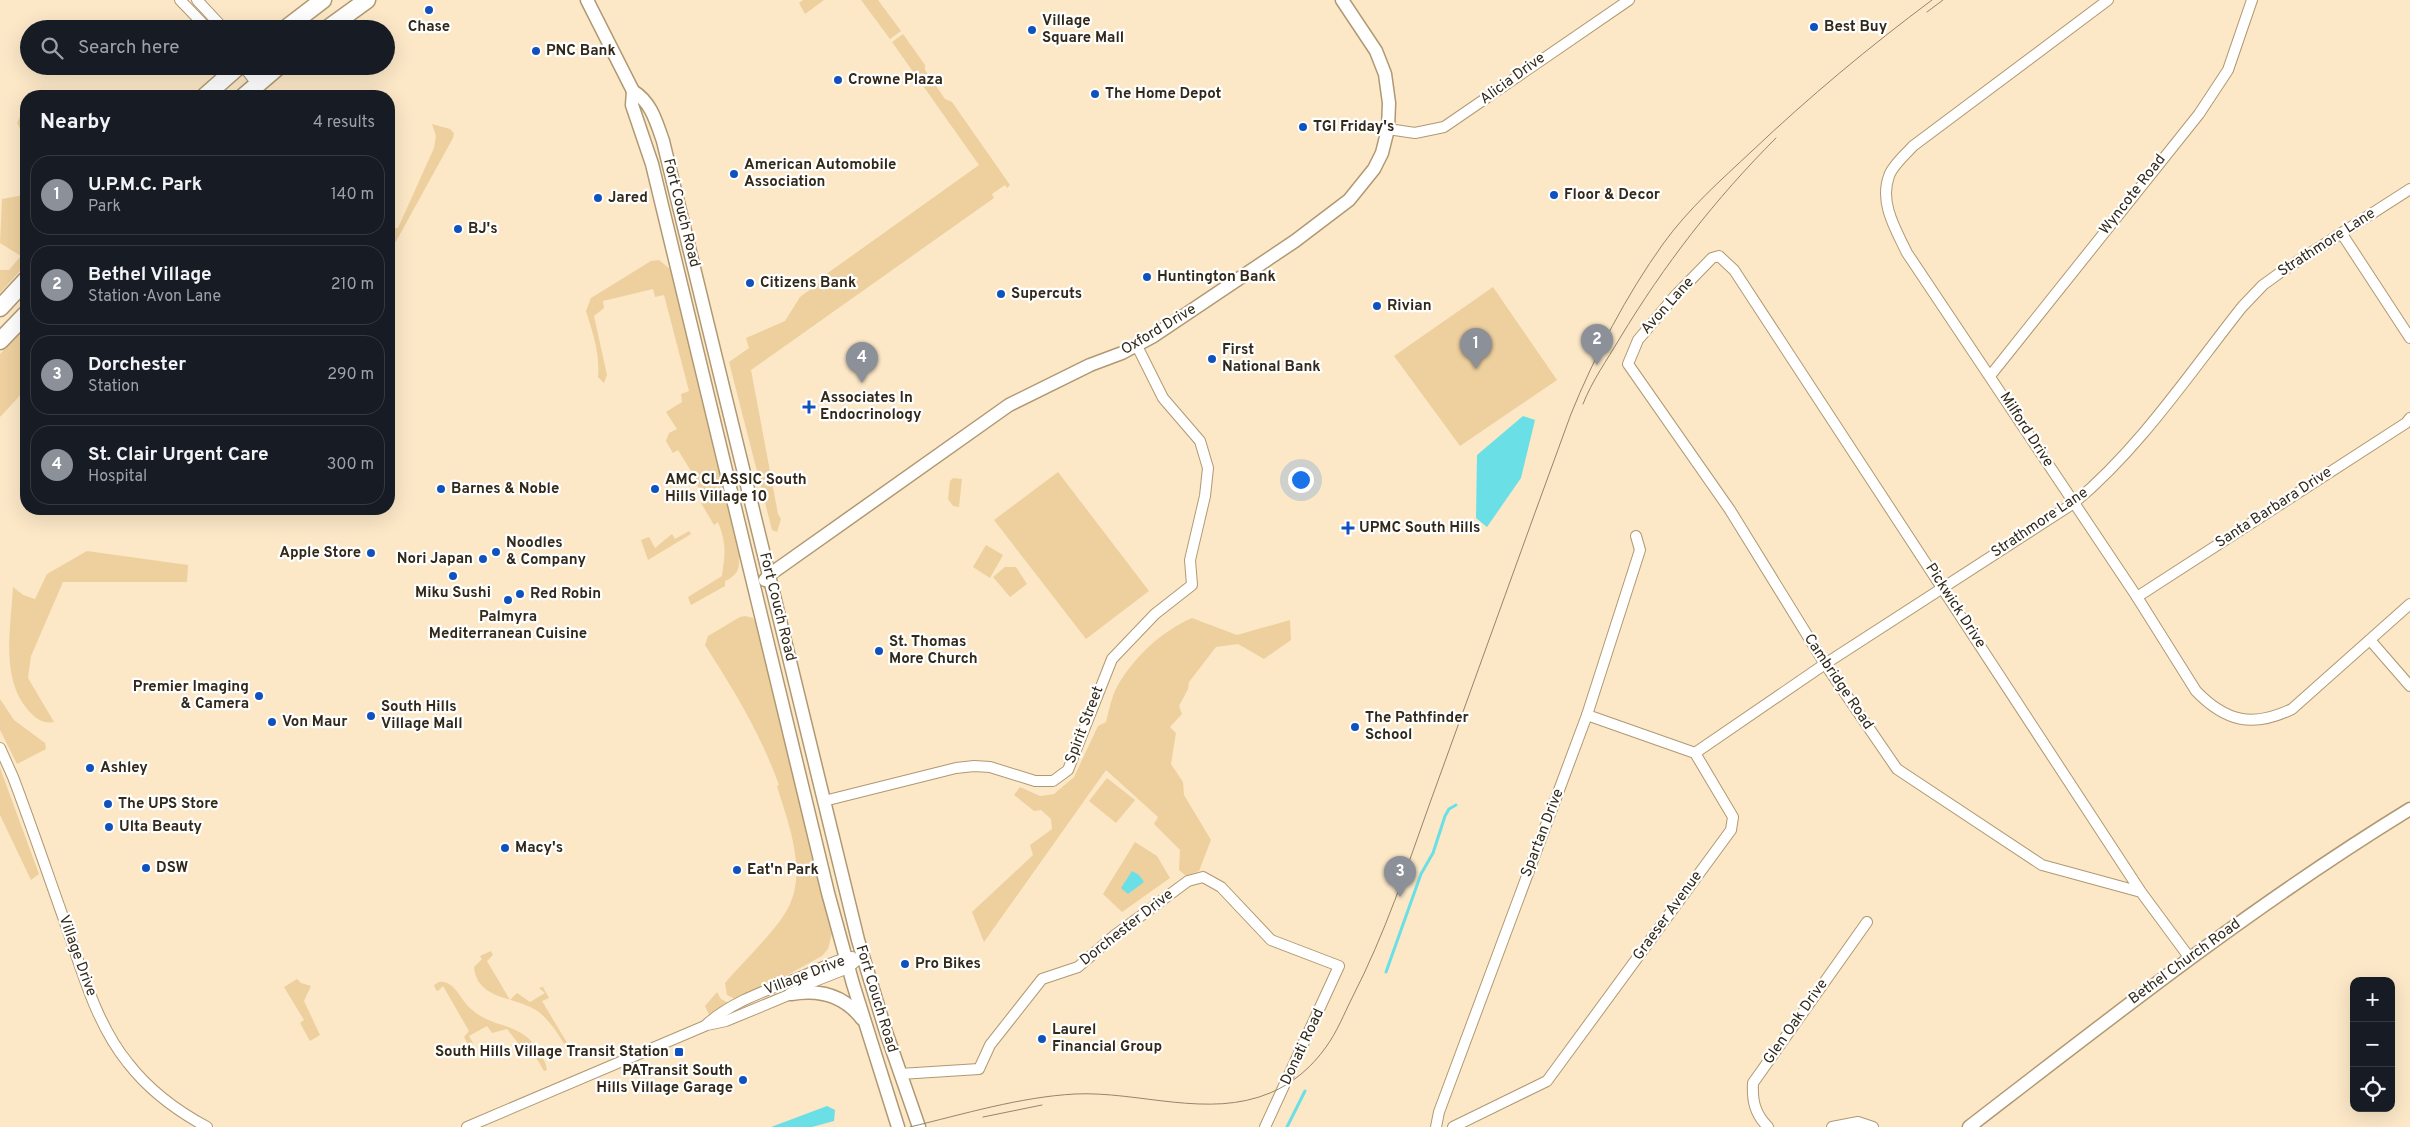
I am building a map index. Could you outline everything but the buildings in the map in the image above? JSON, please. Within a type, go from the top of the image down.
[{"type":"main road","points":[[296,20],[322,0]]},
{"type":"main road","points":[[339,20],[367,0]]},
{"type":"main road","points":[[211,90],[228,75]]},
{"type":"main road","points":[[250,90],[265,75]]},
{"type":"main road","points":[[0,308],[20,286]]},
{"type":"main road","points":[[0,341],[20,320]]},
{"type":"street","points":[[180,0],[199,20]]},
{"type":"street","points":[[196,0],[215,20]]},
{"type":"street","name":"Fort Couch Road","points":[[587,0],[633,91],[632,105],[652,164],[847,963],[898,1127]]},
{"type":"street","name":"Oxford Drive","points":[[756,592],[769,575],[1009,406],[1090,365],[1137,346],[1170,326],[1336,212],[1349,200],[1374,169],[1384,148],[1388,129],[1387,85],[1381,63],[1368,38],[1342,0]]},
{"type":"street","name":"Alicia Drive","points":[[1388,129],[1414,133],[1444,127],[1629,0]]},
{"type":"street","name":"Milford Drive","points":[[2108,0],[1913,146],[1889,175],[1886,196],[1890,218],[1908,253],[2137,597],[2196,691],[2208,704],[2224,714],[2244,720],[2278,716],[2292,709],[2410,604]]},
{"type":"street","name":"Wyncote Road","points":[[1990,376],[2199,114],[2228,70],[2252,0]]},
{"type":"street","points":[[218,84],[220,75]]},
{"type":"street","name":"Fort Couch Road","points":[[633,91],[645,98],[669,162],[862,956],[919,1127]]},
{"type":"street","name":"Strathmore Lane","points":[[1695,753],[1943,586],[2074,503],[2102,480],[2124,456],[2242,307],[2263,286],[2410,189]]},
{"type":"street","points":[[2342,234],[2410,338]]},
{"type":"street","name":"Avon Lane","points":[[1628,364],[1638,340],[1674,297],[1712,258],[1719,256]]},
{"type":"street","name":"Pickwick Drive","points":[[1719,256],[1734,270],[1943,586],[2141,892],[2189,957]]},
{"type":"street","name":"Spirit Street","points":[[824,801],[965,767],[990,767],[1035,781],[1053,782],[1068,770],[1112,658],[1155,614],[1192,585],[1190,560],[1205,496],[1208,468],[1200,441],[1163,398],[1137,346]]},
{"type":"street","name":"Cambridge Road","points":[[1628,364],[1730,510],[1825,664],[1897,769],[2042,865],[2141,892]]},
{"type":"street","name":"Santa Barbara Drive","points":[[2137,597],[2406,423],[2410,418]]},
{"type":"street","name":"Spartan Drive","points":[[1436,1127],[1446,1094],[1587,715],[1640,550],[1636,536]]},
{"type":"street","points":[[752,578],[769,575]]},
{"type":"street","points":[[2370,640],[2410,686]]},
{"type":"street","points":[[1587,715],[1695,753]]},
{"type":"street","name":"Village Drive","points":[[0,748],[14,777],[85,980],[105,1029],[127,1062],[153,1090],[176,1108],[207,1127]]},
{"type":"street","name":"Graeser Avenue","points":[[1453,1127],[1547,1081],[1731,830],[1733,818],[1695,753]]},
{"type":"street","name":"Bethel Church Road","points":[[1969,1127],[2189,957],[2340,852],[2410,809]]},
{"type":"street","name":"Dorchester Drive","points":[[900,1074],[979,1068],[990,1045],[1042,979],[1078,967],[1115,935],[1188,881],[1203,877],[1221,887],[1271,940],[1339,966]]},
{"type":"street","name":"Glen Oak Drive","points":[[1768,1127],[1756,1112],[1752,1098],[1753,1083],[1867,922]]},
{"type":"street","name":"Village Drive","points":[[467,1127],[707,1025],[726,1021],[791,994],[862,956]]},
{"type":"street","name":"Village Drive","points":[[707,1025],[720,1012],[750,997],[847,963]]},
{"type":"street","name":"Donati Road","points":[[1265,1127],[1339,966]]},
{"type":"street","points":[[791,994],[812,991],[831,996],[852,1008],[866,1025]]},
{"type":"street","points":[[1832,1127],[1858,1122],[1873,1127]]},
{"type":"shaded area","points":[[803,0],[824,0],[805,14],[799,3]]},
{"type":"shaded area","points":[[861,0],[878,0],[901,31],[890,39]]},
{"type":"shaded area","points":[[903,34],[925,65],[925,70],[945,99],[952,102],[1010,185],[1007,188],[1005,185],[992,194],[994,198],[751,370],[778,514],[781,519],[777,532],[772,530],[729,362],[749,348],[746,338],[785,321],[800,297],[823,280],[825,275],[979,165],[892,42]]},
{"type":"shaded area","points":[[20,117],[20,129],[17,123]]},
{"type":"shaded area","points":[[432,124],[450,129],[454,133],[395,243],[395,228],[398,228],[434,148],[436,136]]},
{"type":"shaded area","points":[[20,196],[20,255],[0,243],[2,199]]},
{"type":"shaded area","points":[[20,257],[20,271],[0,293],[0,270],[9,270]]},
{"type":"shaded area","points":[[659,260],[670,269],[739,555],[737,571],[725,581],[725,586],[691,605],[688,597],[722,576],[724,543],[718,522],[714,525],[701,503],[705,499],[697,485],[699,484],[678,450],[673,453],[666,441],[669,433],[677,429],[666,412],[682,402],[681,394],[689,391],[664,295],[655,297],[653,289],[603,301],[604,308],[594,316],[607,375],[604,383],[598,377],[597,352],[586,311],[591,298],[651,261]]},
{"type":"shaded area","points":[[1493,287],[1557,380],[1460,446],[1394,356]]},
{"type":"shaded area","points":[[20,332],[20,395],[0,417],[0,354]]},
{"type":"shaded area","points":[[1058,472],[1149,591],[1086,639],[994,520]]},
{"type":"shaded area","points":[[953,478],[962,479],[959,507],[953,506],[948,499],[950,481]]},
{"type":"shaded area","points":[[689,531],[691,534],[648,560],[641,540],[649,537],[655,548],[672,534],[675,539]]},
{"type":"shaded area","points":[[986,545],[1003,555],[990,578],[973,567]]},
{"type":"shaded area","points":[[87,551],[188,565],[187,582],[63,582],[31,656],[28,678],[54,722],[42,721],[28,710],[19,697],[10,667],[9,635],[13,587],[23,595],[35,599],[47,574]]},
{"type":"shaded area","points":[[1005,567],[1016,567],[1027,584],[1010,597],[993,577]]},
{"type":"shaded area","points":[[745,616],[753,618],[756,622],[832,933],[828,949],[822,956],[780,979],[780,981],[735,999],[727,995],[725,983],[769,935],[784,915],[794,892],[796,877],[794,846],[777,786],[779,785],[772,766],[746,713],[705,645],[708,636]]},
{"type":"shaded area","points":[[1192,618],[1237,635],[1290,620],[1291,640],[1264,659],[1238,644],[1216,647],[1189,682],[1188,689],[1179,706],[1182,714],[1170,727],[1176,733],[1171,764],[1183,782],[1184,795],[1211,840],[1199,871],[1186,876],[1179,870],[1180,850],[1154,824],[1158,817],[1106,770],[984,942],[972,912],[1033,855],[1030,845],[1052,829],[1051,819],[1041,810],[1034,811],[1014,795],[1020,787],[1040,796],[1054,794],[1074,777],[1098,726],[1106,722],[1114,693],[1125,674],[1141,654],[1160,637]]},
{"type":"shaded area","points":[[0,699],[14,720],[45,743],[46,749],[17,764],[0,730]]},
{"type":"shaded area","points":[[0,768],[39,874],[31,880],[0,815]]},
{"type":"shaded area","points":[[1107,778],[1135,800],[1116,823],[1089,801]]},
{"type":"shaded area","points":[[1135,842],[1157,856],[1170,878],[1122,912],[1103,894]]},
{"type":"shaded area","points":[[491,951],[493,955],[487,961],[510,1000],[483,987],[477,978],[474,967],[482,959],[480,956]]},
{"type":"shaded area","points":[[297,979],[301,983],[311,986],[304,1001],[320,1035],[310,1041],[300,1023],[304,1020],[284,987]]},
{"type":"shaded area","points":[[444,982],[453,987],[466,1004],[479,1015],[524,1034],[540,1052],[547,1070],[544,1071],[527,1042],[521,1047],[507,1029],[492,1033],[487,1026],[469,1036],[473,1043],[468,1045],[464,1037],[469,1031],[443,986],[438,991],[436,990],[434,985]]},
{"type":"shaded area","points":[[543,987],[549,998],[542,1001],[575,1056],[572,1056],[554,1028],[540,1013],[510,1000],[517,993],[530,1002],[545,993],[539,988]]},
{"type":"shaded area","points":[[717,992],[721,999],[732,1005],[709,1015],[705,1006]]},
{"type":"water","points":[[1523,416],[1535,420],[1521,478],[1487,527],[1476,518],[1477,455]]},
{"type":"water","points":[[1132,871],[1139,875],[1144,882],[1128,894],[1121,888]]},
{"type":"water","points":[[827,1106],[835,1110],[834,1121],[812,1127],[771,1127]]},
{"type":"waterway","points":[[1386,972],[1421,874],[1433,853],[1445,816],[1449,809],[1456,805]]},
{"type":"waterway","points":[[1287,1127],[1305,1091]]},
{"type":"tram line","points":[[910,1127],[1013,1102],[1075,1094],[1099,1094],[1173,1102],[1222,1104],[1270,1093],[1286,1085],[1314,1061],[1326,1047],[1337,1029],[1385,925],[1571,414],[1590,370],[1624,305],[1663,244],[1705,195],[1817,92],[1862,54],[1932,0]]},
{"type":"tram line","points":[[1927,12],[1943,0]]},
{"type":"tram line","points":[[1583,404],[1595,379],[1654,285],[1711,209],[1776,138]]},
{"type":"tram line","points":[[983,1117],[1042,1105]]},
{"type":"place","name":"Chase","points":[[429,10]]},
{"type":"place","name":"Best Buy","points":[[1814,27]]},
{"type":"place","name":"Village Square Mall","points":[[1032,30]]},
{"type":"place","name":"PNC Bank","points":[[536,51]]},
{"type":"place","name":"Crowne Plaza","points":[[838,80]]},
{"type":"place","name":"The Home Depot","points":[[1095,94]]},
{"type":"place","name":"TGI Friday's","points":[[1303,127]]},
{"type":"place","name":"American Automobile Association","points":[[734,174]]},
{"type":"place","name":"Floor & Decor","points":[[1554,195]]},
{"type":"place","name":"Jared","points":[[598,198]]},
{"type":"place","name":"BJ's","points":[[458,229]]},
{"type":"place","name":"Huntington Bank","points":[[1147,277]]},
{"type":"place","name":"Citizens Bank","points":[[750,283]]},
{"type":"place","name":"Supercuts","points":[[1001,294]]},
{"type":"place","name":"Rivian","points":[[1377,306]]},
{"type":"place","name":"First National Bank","points":[[1212,359]]},
{"type":"place","name":"Bethel Village","points":[[1597,365]]},
{"type":"place","name":"U.P.M.C. Park","points":[[1476,369]]},
{"type":"place","name":"St. Clair Urgent Care","points":[[862,383]]},
{"type":"place","name":"Associates In Endocrinology","points":[[809,407]]},
{"type":"place","name":"Barnes & Noble","points":[[441,489]]},
{"type":"place","name":"AMC CLASSIC South Hills Village 10","points":[[655,489]]},
{"type":"place","name":"UPMC South Hills","points":[[1348,528]]},
{"type":"place","name":"Noodles & Company","points":[[496,552]]},
{"type":"place","name":"Apple Store","points":[[371,553]]},
{"type":"place","name":"Nori Japan","points":[[483,559]]},
{"type":"place","name":"Miku Sushi","points":[[453,576]]},
{"type":"place","name":"Red Robin","points":[[520,594]]},
{"type":"place","name":"Palmyra Mediterranean Cuisine","points":[[508,600]]},
{"type":"place","name":"St. Thomas More Church","points":[[879,651]]},
{"type":"place","name":"Premier Imaging & Camera","points":[[259,696]]},
{"type":"place","name":"South Hills Village Mall","points":[[371,716]]},
{"type":"place","name":"Von Maur","points":[[272,722]]},
{"type":"place","name":"The Pathfinder School","points":[[1355,727]]},
{"type":"place","name":"Ashley","points":[[90,768]]},
{"type":"place","name":"The UPS Store","points":[[108,804]]},
{"type":"place","name":"Ulta Beauty","points":[[109,827]]},
{"type":"place","name":"Macy's","points":[[505,848]]},
{"type":"place","name":"DSW","points":[[146,868]]},
{"type":"place","name":"Eat'n Park","points":[[737,870]]},
{"type":"place","name":"Dorchester","points":[[1400,897]]},
{"type":"place","name":"Pro Bikes","points":[[905,964]]},
{"type":"place","name":"Laurel Financial Group","points":[[1042,1039]]},
{"type":"place","name":"South Hills Village Transit Station","points":[[679,1052]]},
{"type":"place","name":"PATransit South Hills Village Garage","points":[[743,1080]]}]
